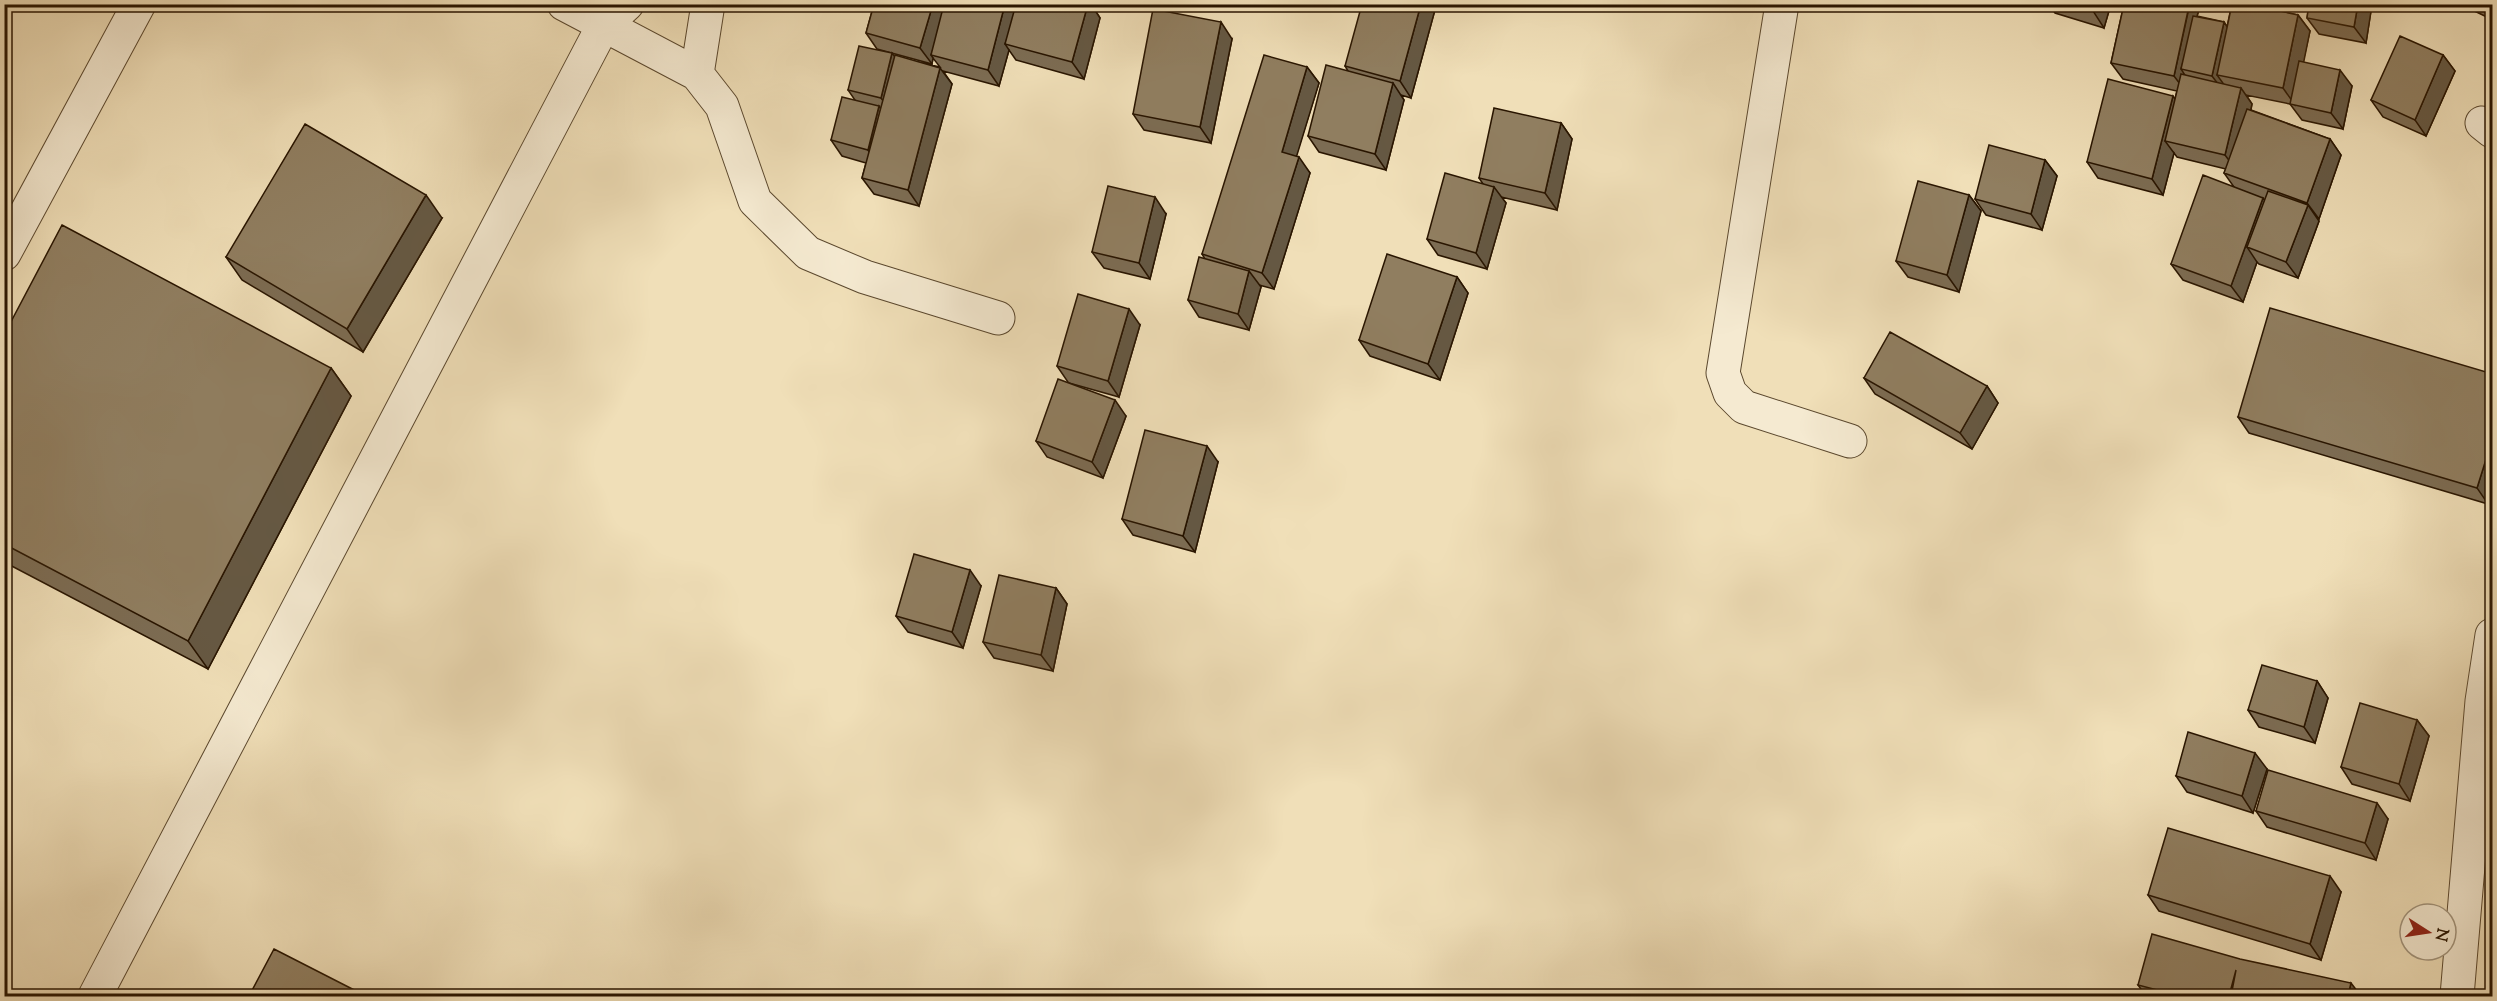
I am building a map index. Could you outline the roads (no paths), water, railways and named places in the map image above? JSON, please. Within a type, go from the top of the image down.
[{"type":"street","points":[[4,254],[139,4]]},
{"type":"street","points":[[564,4],[697,74],[722,106],[755,201],[808,253],[865,277],[998,318]]},
{"type":"street","points":[[95,996],[603,26],[627,4]]},
{"type":"street","points":[[697,74],[708,4]]},
{"type":"street","points":[[1782,4],[1723,373],[1730,393],[1744,407],[1850,441]]},
{"type":"street","points":[[2457,996],[2482,700],[2493,635]]}]
